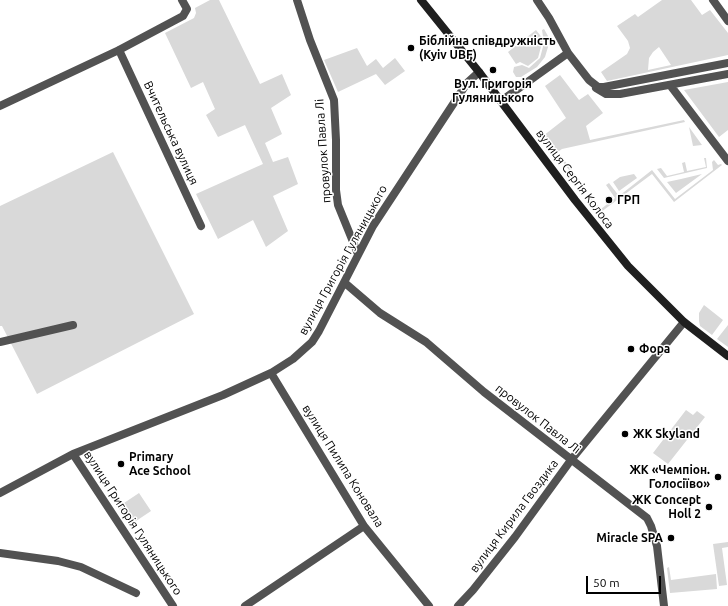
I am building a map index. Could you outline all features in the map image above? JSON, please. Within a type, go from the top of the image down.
[{"type":"street","points":[[0,106],[119,50],[183,16],[187,10],[182,0]]},
{"type":"street","name":"провулок Павла Лі","points":[[296,0],[334,100],[336,190],[338,205],[358,254]]},
{"type":"street","name":"вулиця Сергія Колоса","points":[[421,0],[479,72],[575,200],[628,266],[681,325],[728,356]]},
{"type":"street","points":[[537,0],[549,18],[568,53],[589,80],[600,91],[615,95],[728,74]]},
{"type":"street","points":[[713,0],[728,20]]},
{"type":"street","name":"Вчительська вулиця","points":[[119,50],[201,226]]},
{"type":"street","points":[[501,101],[568,53]]},
{"type":"street","points":[[589,80],[596,86],[604,87],[728,63]]},
{"type":"street","name":"вулиця Григорія Гуляницького","points":[[0,493],[72,454],[223,395],[271,372],[293,359],[312,342],[345,283],[373,226],[427,141],[467,83],[479,72]]},
{"type":"street","points":[[670,85],[728,161]]},
{"type":"street","name":"провулок Павла Лі","points":[[345,283],[380,313],[426,342],[484,392],[649,522],[657,546],[664,606]]},
{"type":"street","points":[[0,342],[73,325]]},
{"type":"street","name":"вулиця Кирила Гвоздика","points":[[458,606],[473,590],[515,537],[571,460],[681,325]]},
{"type":"street","name":"вулиця Пилипа Коновала","points":[[271,372],[364,526],[429,606]]},
{"type":"street","name":"вулиця Григорія Гуляницького","points":[[72,454],[173,606]]},
{"type":"street","points":[[245,606],[364,526]]},
{"type":"street","points":[[0,553],[58,561],[81,567],[136,593]]},
{"type":"shaded area","points":[[210,0],[219,0],[260,84],[282,74],[291,95],[271,108],[282,134],[265,143],[273,162],[288,157],[298,184],[273,196],[288,231],[266,247],[253,220],[218,239],[196,194],[263,164],[245,125],[218,137],[206,115],[215,109],[203,82],[191,88],[165,33],[194,18],[196,13],[195,8]]},
{"type":"shaded area","points":[[662,0],[691,0],[702,15],[710,10],[728,33],[728,55],[607,81],[601,72],[627,54],[630,48],[628,41],[617,26],[635,14],[638,17]],"holes":[[[659,47],[671,65],[648,70],[649,58]]]},
{"type":"shaded area","points":[[544,29],[548,36],[548,47],[545,57],[537,67],[521,77],[516,77],[513,72],[514,67],[522,65],[529,68],[540,58],[544,43],[542,30]]},
{"type":"shaded area","points":[[536,30],[543,39],[538,58],[528,66],[520,62],[516,64],[508,52]]},
{"type":"shaded area","points":[[357,48],[367,66],[376,59],[383,68],[395,58],[405,71],[385,85],[376,74],[338,92],[324,60]]},
{"type":"shaded area","points":[[560,75],[579,100],[588,94],[603,113],[586,126],[590,140],[684,120],[685,122],[562,149],[556,153],[543,136],[566,118],[545,86]]},
{"type":"shaded area","points":[[728,82],[728,130],[719,137],[684,90]]},
{"type":"shaded area","points":[[689,127],[702,145],[693,146]]},
{"type":"shaded area","points":[[113,152],[194,314],[37,394],[2,326],[0,326],[0,206]]},
{"type":"shaded area","points":[[561,156],[582,183],[583,188],[559,157]]},
{"type":"shaded area","points":[[704,158],[706,158],[707,168],[664,178],[657,169],[661,168],[667,176],[684,172],[682,163],[685,162],[687,171],[706,167]]},
{"type":"shaded area","points":[[714,160],[718,165],[722,165],[674,202],[652,174],[601,212],[587,194],[601,209],[615,198],[606,185],[609,183],[619,196],[652,170],[675,199],[713,170],[712,162]]},
{"type":"shaded area","points":[[634,174],[637,178],[619,191],[613,182],[620,177]]},
{"type":"shaded area","points":[[702,174],[676,193],[667,182],[681,179]]},
{"type":"shaded area","points":[[704,305],[723,320],[712,335],[700,326],[699,313]]},
{"type":"shaded area","points":[[728,325],[728,347],[717,339]]},
{"type":"shaded area","points":[[686,410],[693,415],[697,411],[705,417],[668,464],[653,453]]},
{"type":"shaded area","points":[[139,493],[151,511],[130,525],[118,507]]},
{"type":"shaded area","points":[[728,542],[728,547],[722,548],[727,585],[719,586],[713,544]]},
{"type":"shaded area","points":[[669,567],[671,580],[716,574],[717,589],[670,593],[667,568]]},
{"type":"place","name":"Біблійна співдружність (Kyiv UBF)","points":[[411,48]]},
{"type":"place","name":"Вул. Григорія Гуляницького","points":[[493,70]]},
{"type":"place","name":"ГРП","points":[[609,200]]},
{"type":"place","name":"Фора","points":[[631,349]]},
{"type":"place","name":"ЖК Skyland","points":[[625,434]]},
{"type":"place","name":"Primary Ace School","points":[[121,464]]},
{"type":"place","name":"ЖК «Чемпіон. Голосіїво»","points":[[718,477]]},
{"type":"place","name":"ЖК Concept Holl 2","points":[[709,507]]},
{"type":"place","name":"Мiracle SPA","points":[[671,538]]}]
